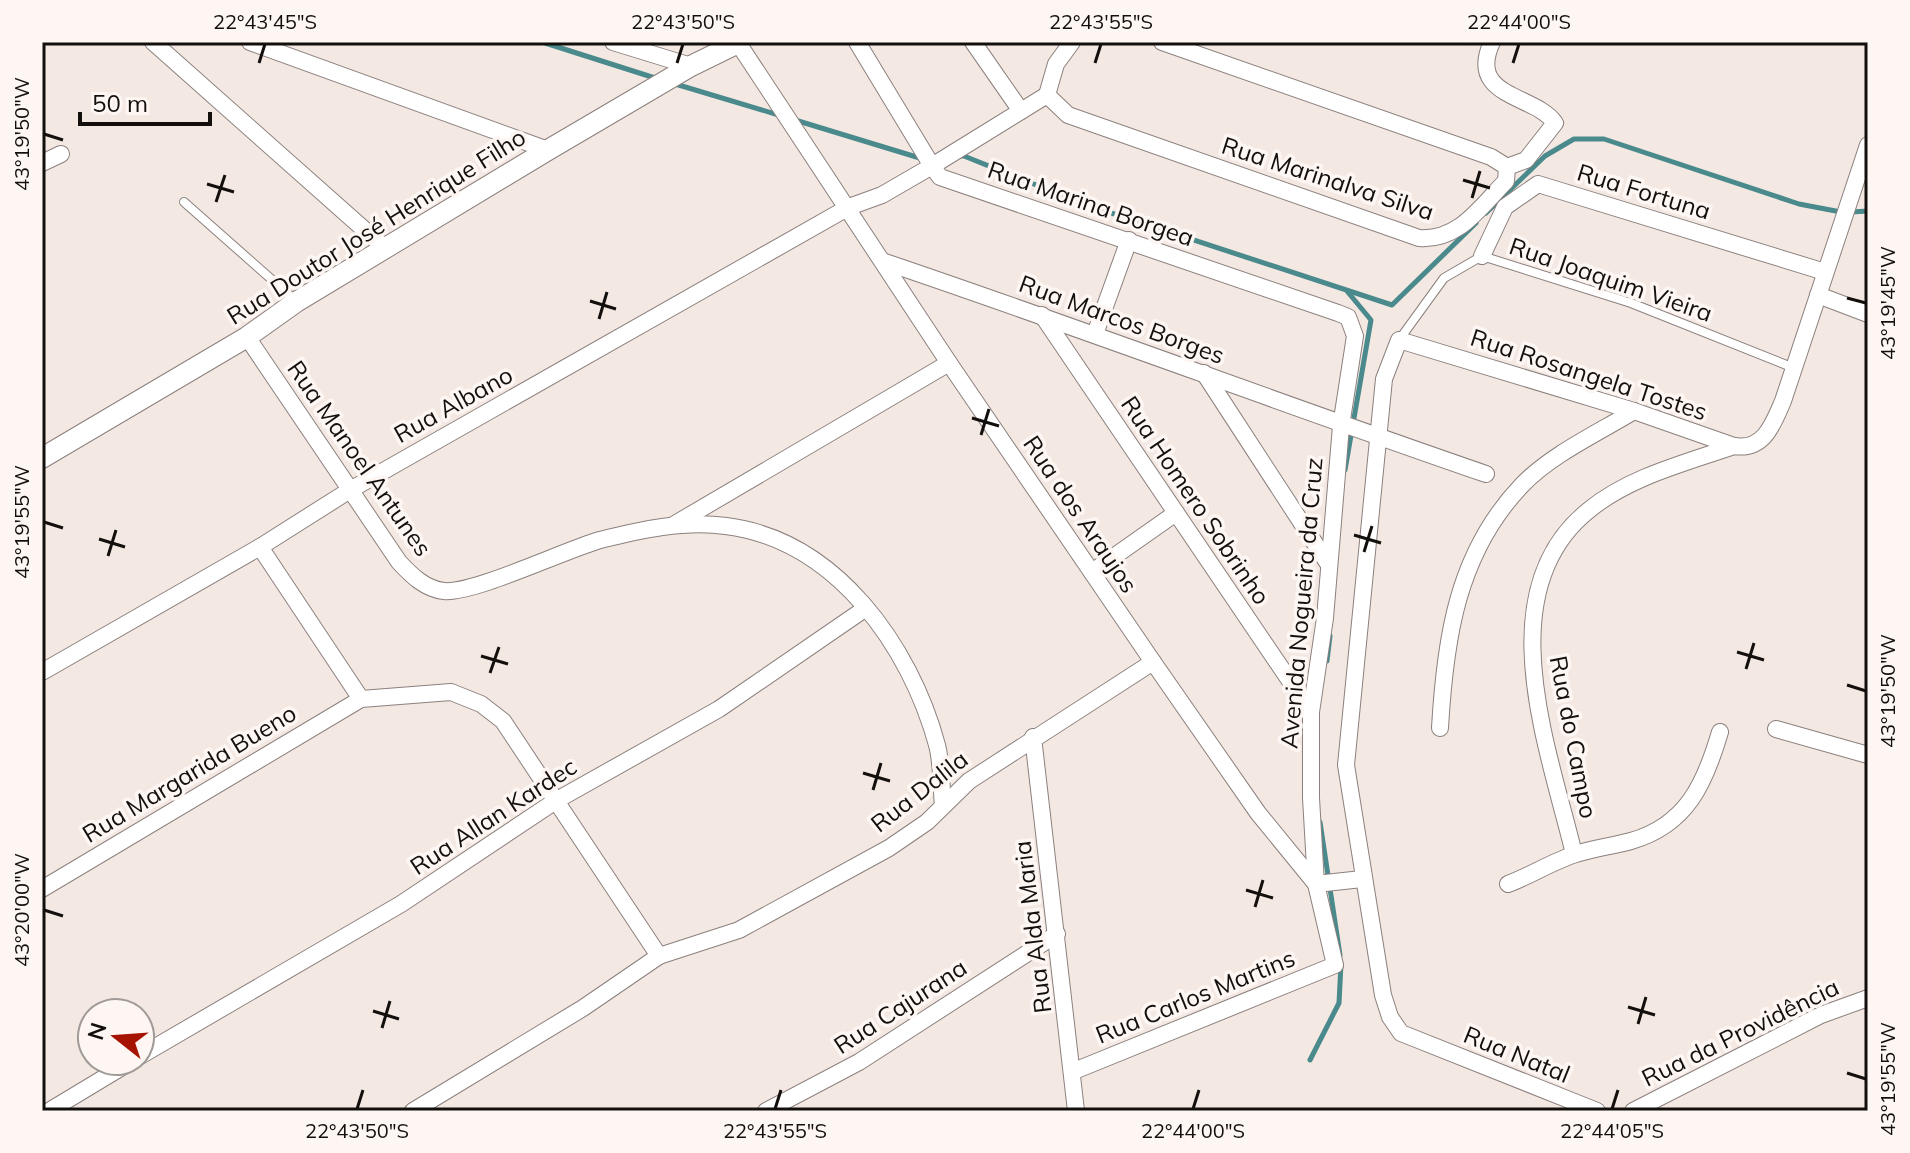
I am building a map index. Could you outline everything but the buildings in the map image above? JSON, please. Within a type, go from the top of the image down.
[{"type":"street","points":[[153,42],[385,248]]},
{"type":"street","points":[[250,42],[548,150]]},
{"type":"street","points":[[613,42],[674,76]]},
{"type":"street","name":"Rua Doutor José Henrique Filho","points":[[42,458],[247,337],[296,302],[548,150],[739,42]]},
{"type":"street","name":"Rua dos Araujos","points":[[739,42],[949,363],[1153,662],[1258,813],[1321,884]]},
{"type":"street","points":[[857,42],[936,159]]},
{"type":"street","points":[[973,42],[1021,111]]},
{"type":"street","points":[[1162,42],[1491,157],[1507,167],[1526,160],[1555,123],[1496,86],[1487,69],[1492,42]]},
{"type":"street","points":[[849,207],[882,195],[936,159],[1047,95],[1056,64],[1068,43]]},
{"type":"street","name":"Rua Marinalva Silva","points":[[1047,95],[1068,115],[1419,238],[1435,240],[1453,234],[1506,181],[1507,167]]},
{"type":"street","points":[[1734,446],[1749,446],[1763,439],[1794,368],[1868,145]]},
{"type":"street","points":[[42,163],[61,154]]},
{"type":"street","name":"Rua Marina Borgea","points":[[936,159],[940,177],[1328,310]]},
{"type":"street","name":"Rua Fortuna","points":[[1482,256],[1505,207],[1538,184],[1825,272]]},
{"type":"street","name":"Rua Albano","points":[[42,672],[260,547],[350,490],[849,207]]},
{"type":"street","points":[[1095,334],[1129,240]]},
{"type":"street","name":"Rua Marcos Borges","points":[[885,262],[1204,373],[1343,427],[1486,474]]},
{"type":"street","points":[[1818,295],[1868,314]]},
{"type":"street","name":"Avenida Nogueira da Cruz","points":[[1328,310],[1348,317],[1354,325],[1311,712],[1321,884],[1335,965]]},
{"type":"street","name":"Rua Homero Sobrinho","points":[[1042,315],[1311,712]]},
{"type":"street","name":"Rua Manoel Antunes","points":[[247,337],[399,562],[414,577],[446,591],[598,541],[674,525],[727,526],[791,548],[831,572],[866,608],[903,656],[937,747],[943,806]]},
{"type":"street","points":[[1321,884],[1358,880],[1346,765],[1347,732],[1384,379],[1399,340]]},
{"type":"street","name":"Rua Rosangela Tostes","points":[[1399,340],[1634,411],[1734,446]]},
{"type":"street","points":[[674,525],[949,363]]},
{"type":"street","points":[[1204,373],[1329,565]]},
{"type":"street","points":[[1440,728],[1448,633],[1467,571],[1483,539],[1523,484],[1560,456],[1634,411]]},
{"type":"street","name":"Rua do Campo","points":[[1574,854],[1531,657],[1536,591],[1559,538],[1590,508],[1662,470],[1734,446]]},
{"type":"street","points":[[1092,572],[1176,513]]},
{"type":"street","points":[[260,547],[361,699],[451,692],[481,704],[503,721],[659,956],[570,1016],[413,1111]]},
{"type":"street","name":"Rua Allan Kardec","points":[[156,1047],[401,904],[557,800],[719,709],[866,608]]},
{"type":"street","name":"Rua Dalila","points":[[659,956],[739,930],[889,848],[927,822],[969,781],[1153,662]]},
{"type":"street","name":"Rua Margarida Bueno","points":[[42,889],[361,699]]},
{"type":"street","points":[[1776,729],[1868,755]]},
{"type":"street","name":"Rua do Campo","points":[[1508,884],[1574,854],[1633,840],[1663,829],[1691,801],[1707,775],[1720,732]]},
{"type":"street","name":"Rua Alda Maria","points":[[1033,737],[1074,1071],[1076,1111]]},
{"type":"street","name":"Rua Natal","points":[[1358,880],[1390,1017],[1401,1033],[1597,1111]]},
{"type":"street","name":"Rua Cajurana","points":[[766,1111],[859,1062],[1057,934]]},
{"type":"street","name":"Rua Carlos Martins","points":[[1074,1071],[1335,965]]},
{"type":"street","name":"Rua da Providência","points":[[1633,1111],[1821,1015],[1868,998]]},
{"type":"street","points":[[49,1111],[105,1077]]},
{"type":"lane","points":[[184,202],[296,302]]},
{"type":"lane","name":"Rua Joaquim Vieira","points":[[1399,340],[1444,278],[1482,256],[1631,303],[1794,368]]},
{"type":"waterway","points":[[542,42],[655,78]]},
{"type":"waterway","points":[[672,83],[782,116]]},
{"type":"waterway","points":[[795,120],[923,159]]},
{"type":"waterway","points":[[1486,213],[1545,156],[1574,139],[1604,139],[1799,204],[1841,212]]},
{"type":"waterway","points":[[957,156],[964,156],[1081,203],[1392,305],[1476,223]]},
{"type":"waterway","points":[[1851,212],[1868,211]]},
{"type":"waterway","points":[[1345,470],[1371,320],[1347,291]]},
{"type":"waterway","points":[[1327,661],[1330,636]]},
{"type":"waterway","points":[[1320,822],[1340,955]]},
{"type":"waterway","points":[[1310,1060],[1339,1003],[1341,964]]}]
